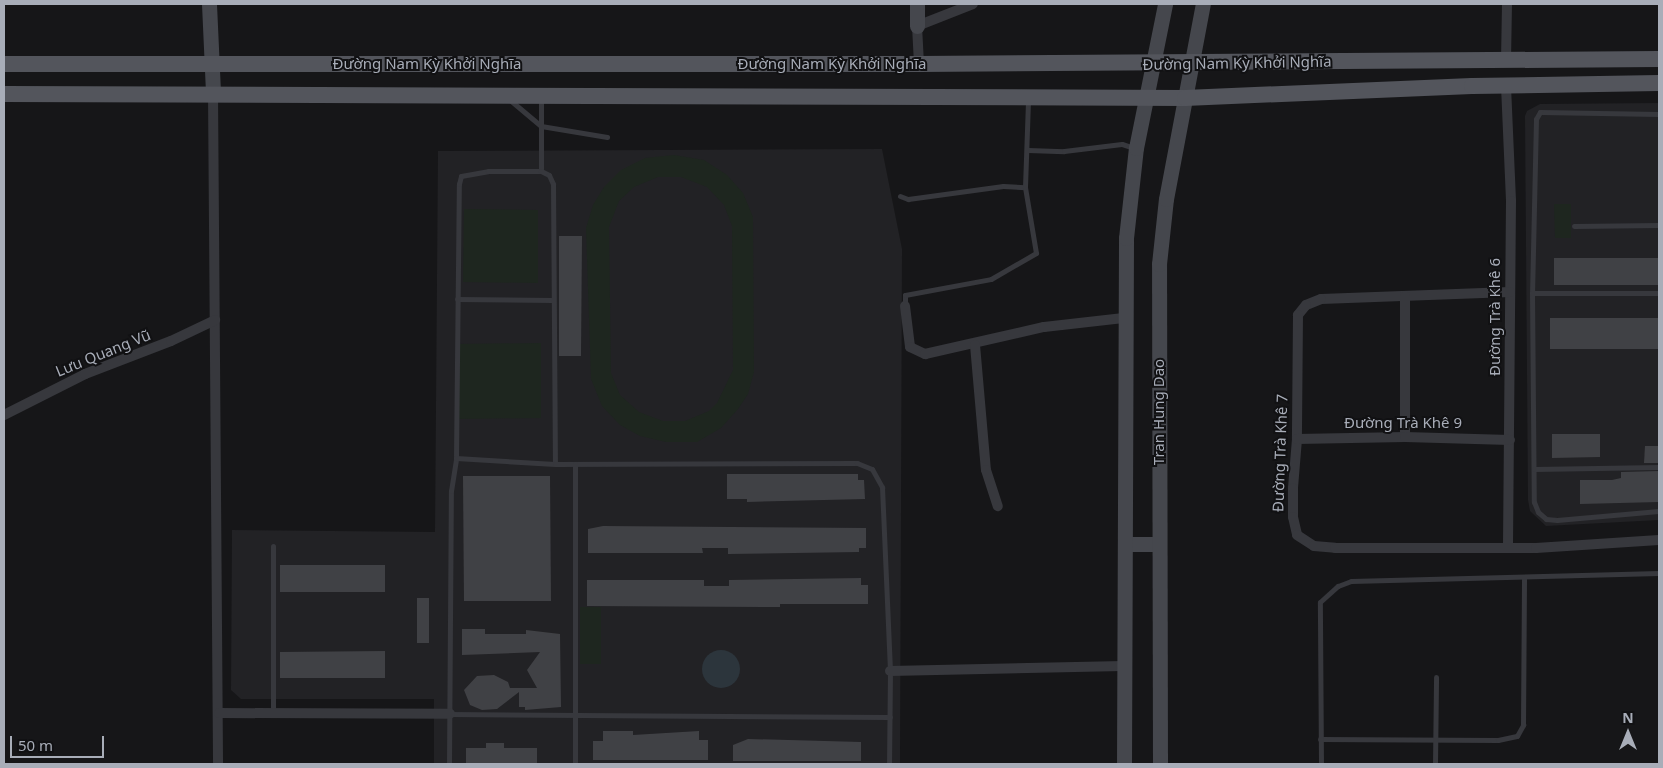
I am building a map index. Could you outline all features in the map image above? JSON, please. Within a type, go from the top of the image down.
[{"type":"main road","points":[[209,4],[210,64],[213,93]]},
{"type":"main road","points":[[917,4],[917,26]]},
{"type":"main road","points":[[1124,764],[1124,318],[1127,229],[1136,148],[1165,4]]},
{"type":"main road","name":"Tran Hung Dao","points":[[1160,764],[1159,264],[1166,199],[1203,4]]},
{"type":"main road","name":"Đường Nam Kỳ Khởi Nghĩa","points":[[4,64],[1152,64],[1659,59]]},
{"type":"main road","points":[[1506,61],[1506,86]]},
{"type":"main road","name":"Đường Nam Kỳ Khởi Nghĩa","points":[[4,94],[1145,96],[1185,98],[1506,86],[1659,83]]},
{"type":"main road","points":[[1124,544],[1159,544]]},
{"type":"street","points":[[919,64],[917,26],[973,4]]},
{"type":"street","points":[[1506,61],[1507,4]]},
{"type":"street","name":"Đường Trà Khê 6","points":[[1506,86],[1510,292],[1508,548]]},
{"type":"street","points":[[213,93],[218,764]]},
{"type":"street","name":"Đường Trà Khê 7","points":[[1510,292],[1321,299],[1306,305],[1298,315],[1297,439],[1293,517],[1297,535],[1304,541],[1334,548],[1508,548],[1659,540]]},
{"type":"street","points":[[1404,296],[1404,437]]},
{"type":"street","points":[[905,306],[908,341],[914,351],[925,354],[975,345],[1044,327],[1124,318]]},
{"type":"street","name":"Lưu Quang Vũ","points":[[4,415],[85,374],[171,341],[215,320]]},
{"type":"street","points":[[975,345],[986,470],[998,506]]},
{"type":"street","name":"Đường Trà Khê 9","points":[[1297,439],[1404,437],[1510,440]]},
{"type":"street","points":[[890,671],[1123,666]]},
{"type":"street","points":[[218,713],[450,714]]},
{"type":"lane","points":[[504,94],[541,126],[607,137]]},
{"type":"lane","points":[[541,94],[541,171]]},
{"type":"lane","points":[[905,306],[905,296],[991,280],[1036,253],[1024,187],[1028,150],[1028,96]]},
{"type":"lane","points":[[1659,114],[1540,112],[1536,119],[1532,293],[1534,502],[1538,512],[1546,519],[1659,511]]},
{"type":"lane","points":[[1028,150],[1064,150],[1122,144],[1136,148]]},
{"type":"lane","points":[[449,764],[451,490],[456,458],[457,299],[461,176],[488,171],[541,171],[549,175],[553,184],[552,300],[555,464]]},
{"type":"lane","points":[[900,196],[908,199],[1003,186],[1024,187]]},
{"type":"lane","points":[[1574,226],[1659,225]]},
{"type":"lane","points":[[1532,293],[1659,293]]},
{"type":"lane","points":[[457,299],[552,300]]},
{"type":"lane","points":[[456,458],[555,464],[857,463],[872,469],[882,487],[890,671],[889,764]]},
{"type":"lane","points":[[575,464],[575,764]]},
{"type":"lane","points":[[1534,469],[1659,467]]},
{"type":"lane","points":[[273,546],[273,713]]},
{"type":"lane","points":[[1321,764],[1319,615],[1320,602],[1327,593],[1351,581],[1659,573]]},
{"type":"lane","points":[[1320,739],[1436,738],[1504,740],[1521,731],[1524,578]]},
{"type":"lane","points":[[1434,764],[1436,677]]},
{"type":"lane","points":[[450,714],[890,717]]},
{"type":"shaded area","points":[[1659,103],[1659,520],[1546,526],[1530,511],[1528,500],[1525,116],[1527,111],[1540,104]]},
{"type":"shaded area","points":[[882,149],[902,249],[900,764],[434,764],[434,699],[241,699],[231,690],[232,530],[435,532],[438,151]]},
{"type":"shaded area","points":[[674,155],[704,160],[727,175],[743,193],[753,217],[754,372],[748,394],[738,409],[721,428],[697,442],[666,442],[640,436],[620,425],[602,406],[591,379],[586,228],[593,205],[604,187],[621,170],[645,158]],"holes":[[[658,177],[681,177],[707,187],[724,205],[732,226],[733,370],[717,403],[709,411],[685,421],[663,421],[639,412],[620,395],[611,373],[609,227],[619,201],[634,187]]]},
{"type":"shaded area","points":[[1554,204],[1571,204],[1571,238],[1555,238]]},
{"type":"shaded area","points":[[464,209],[538,210],[538,283],[463,282]]},
{"type":"shaded area","points":[[541,343],[541,418],[458,419],[457,344]]},
{"type":"shaded area","points":[[580,607],[601,607],[601,664],[580,664]]},
{"type":"shaded area","points":[[721,650],[735,655],[740,669],[735,683],[721,688],[707,683],[702,669],[707,655]]},
{"type":"building","points":[[559,236],[582,236],[581,356],[559,356]]},
{"type":"building","points":[[1554,258],[1659,258],[1659,285],[1554,285]]},
{"type":"building","points":[[1550,318],[1659,318],[1659,349],[1550,349]]},
{"type":"building","points":[[1552,434],[1600,434],[1600,457],[1552,458]]},
{"type":"building","points":[[1645,446],[1659,446],[1659,463],[1644,463]]},
{"type":"building","points":[[1659,471],[1659,502],[1580,504],[1580,480],[1612,480],[1621,478],[1621,472]]},
{"type":"building","points":[[727,474],[858,474],[858,480],[864,480],[865,499],[747,502],[747,499],[727,499]]},
{"type":"building","points":[[463,476],[550,476],[551,601],[464,601]]},
{"type":"building","points":[[603,526],[866,528],[866,548],[859,548],[859,552],[728,554],[728,548],[702,548],[703,553],[588,553],[588,529]]},
{"type":"building","points":[[280,565],[385,565],[385,592],[280,592]]},
{"type":"building","points":[[861,578],[861,585],[868,585],[868,604],[780,604],[780,607],[587,606],[587,580],[704,580],[704,586],[729,586],[729,580]]},
{"type":"building","points":[[417,598],[429,598],[429,643],[417,643]]},
{"type":"building","points":[[462,629],[485,629],[485,634],[526,634],[526,630],[560,634],[561,707],[525,710],[525,707],[519,707],[519,692],[497,709],[482,710],[470,705],[464,690],[477,676],[494,675],[508,682],[510,688],[537,688],[527,670],[540,652],[462,655]]},
{"type":"building","points":[[385,651],[385,678],[280,678],[280,652]]},
{"type":"building","points":[[603,731],[633,731],[633,735],[699,731],[699,740],[708,740],[708,760],[593,760],[593,741],[603,741]]},
{"type":"building","points":[[748,739],[861,742],[861,761],[733,761],[733,745]]},
{"type":"building","points":[[486,743],[504,743],[504,748],[537,748],[537,764],[466,764],[466,748],[486,748]]}]
